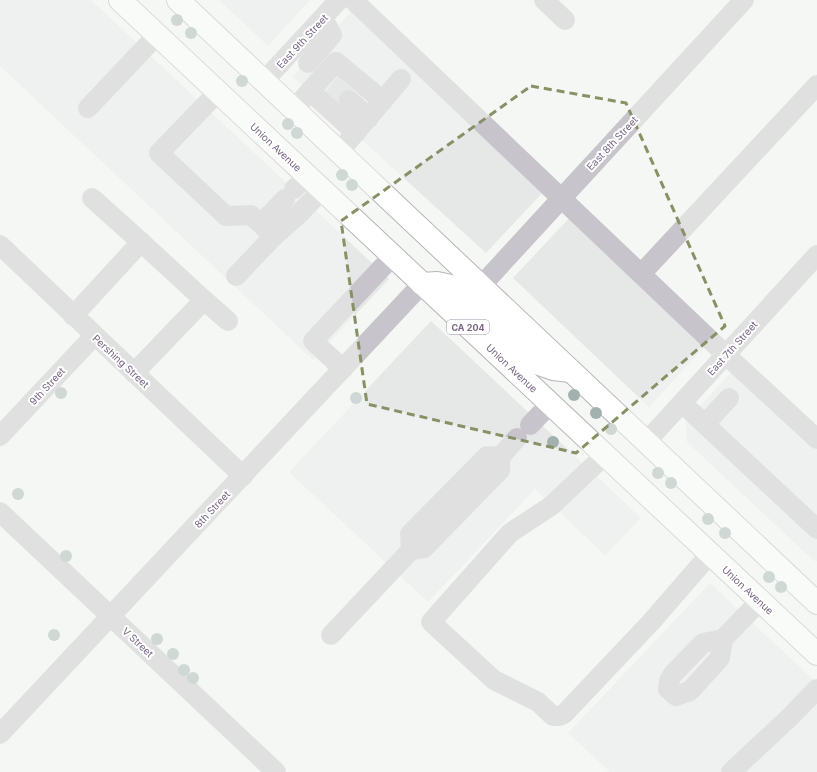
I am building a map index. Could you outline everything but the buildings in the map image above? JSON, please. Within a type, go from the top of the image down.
[{"type":"highway","name":"Union Avenue","points":[[120,0],[218,92],[302,188],[393,256],[817,654]]},
{"type":"highway","points":[[178,0],[480,287],[817,603]]},
{"type":"highway","points":[[422,284],[437,283],[451,286],[536,363],[553,369],[571,371]]},
{"type":"street","name":"East 9th Street","points":[[264,81],[300,56],[323,18],[339,0]]},
{"type":"street","points":[[352,0],[726,355],[814,429]]},
{"type":"street","name":"East 8th Street","points":[[480,287],[744,0]]},
{"type":"street","points":[[88,108],[157,35]]},
{"type":"street","points":[[300,56],[356,133]]},
{"type":"street","points":[[294,109],[321,84],[336,62],[383,101]]},
{"type":"street","points":[[339,152],[401,79]]},
{"type":"street","points":[[641,274],[817,85]]},
{"type":"street","points":[[218,92],[159,153],[226,216],[251,216],[267,230]]},
{"type":"street","points":[[349,100],[368,118]]},
{"type":"street","points":[[267,230],[298,215],[302,188]]},
{"type":"street","points":[[236,276],[267,230],[302,188]]},
{"type":"street","points":[[92,198],[228,321]]},
{"type":"street","points":[[73,316],[141,242]]},
{"type":"street","name":"Pershing Street","points":[[0,245],[243,476]]},
{"type":"street","name":"East 7th Street","points":[[646,442],[817,255]]},
{"type":"street","points":[[343,369],[313,341],[393,256]]},
{"type":"street","name":"8th Street","points":[[0,734],[422,284]]},
{"type":"street","points":[[134,373],[204,300]]},
{"type":"street","name":"9th Street","points":[[0,436],[94,336]]},
{"type":"street","points":[[705,424],[729,398]]},
{"type":"street","points":[[682,403],[817,529]]},
{"type":"street","points":[[331,635],[411,550],[410,534],[487,456],[500,456],[550,404]]},
{"type":"street","points":[[604,455],[551,506],[510,533],[431,622],[494,680],[538,702],[553,716],[560,716],[564,714],[652,621],[710,554]]},
{"type":"street","name":"V Street","points":[[0,512],[276,772]]},
{"type":"street","points":[[723,639],[760,601]]},
{"type":"street","points":[[731,772],[790,717],[817,689]]},
{"type":"highlighted area","points":[[531,86],[626,103],[725,326],[576,453],[367,404],[341,221]]},
{"type":"shaded area","points":[[0,0],[91,0],[389,279],[313,360],[0,66]]},
{"type":"shaded area","points":[[219,0],[310,0],[268,46]]},
{"type":"shaded area","points":[[353,9],[544,191],[486,253],[293,77]]},
{"type":"shaded area","points":[[573,214],[709,342],[649,407],[513,278]]},
{"type":"shaded area","points":[[431,321],[641,518],[605,555],[535,489],[428,602],[289,472]]},
{"type":"shaded area","points":[[736,367],[817,443],[817,561],[814,561],[687,442],[686,421]]},
{"type":"shaded area","points":[[710,583],[817,683],[817,772],[610,772],[568,733]]},
{"type":"tunnel","points":[[331,85],[349,100]]}]
